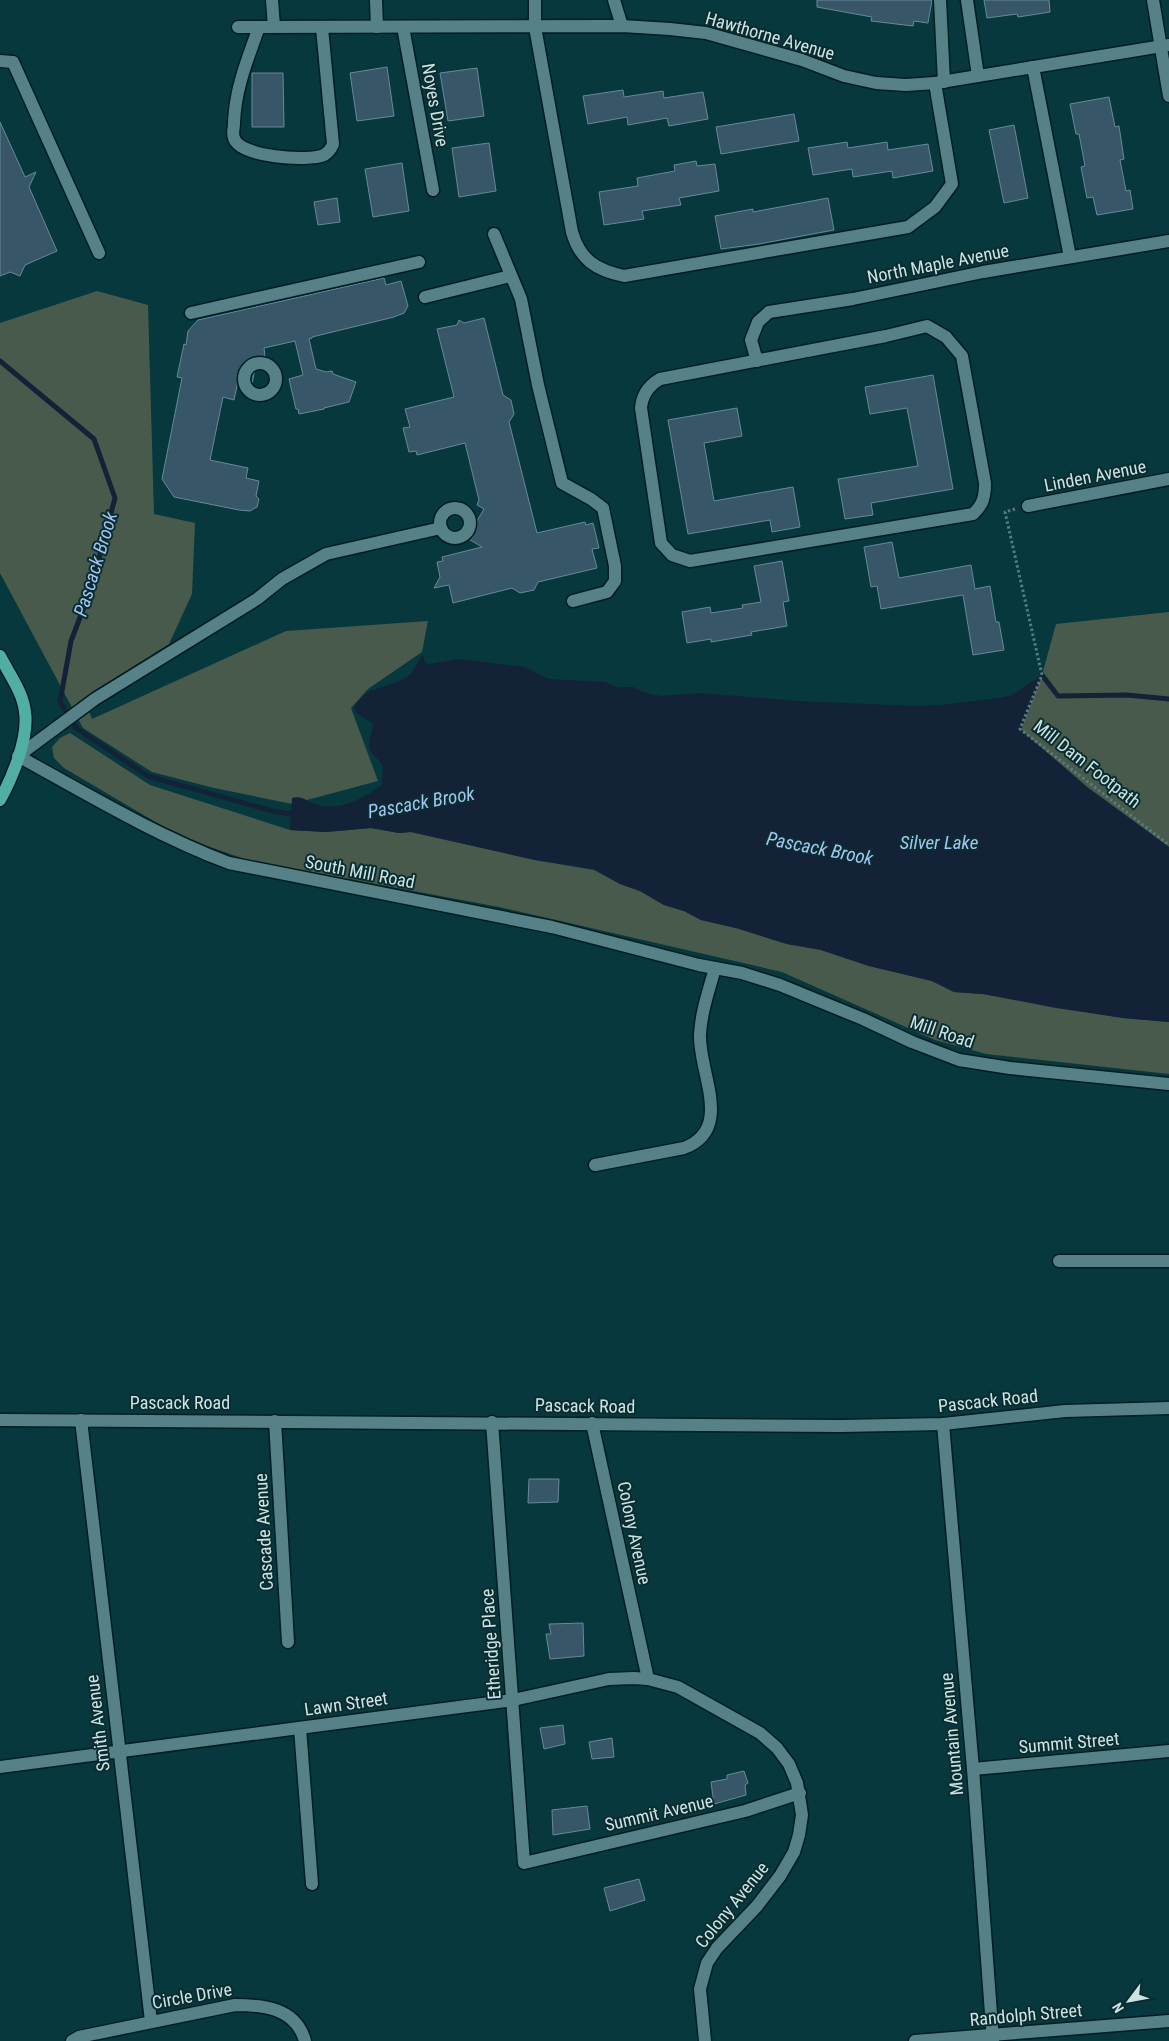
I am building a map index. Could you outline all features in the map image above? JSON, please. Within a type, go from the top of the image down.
[{"type":"main road","points":[[0,656],[19,692],[25,711],[26,726],[10,780],[0,800]]},
{"type":"street","points":[[272,0],[274,27]]},
{"type":"street","points":[[376,0],[377,27]]},
{"type":"street","points":[[535,0],[534,27],[575,243],[591,264],[606,272],[624,276],[908,227],[920,220],[935,207],[952,184],[940,82],[940,0]]},
{"type":"street","points":[[614,0],[622,26]]},
{"type":"street","points":[[967,0],[978,76]]},
{"type":"street","points":[[1153,0],[1164,46],[1169,96]]},
{"type":"street","points":[[260,26],[235,101],[233,137],[236,144],[244,149],[294,160],[322,156],[330,151],[333,144],[322,28]]},
{"type":"street","name":"Hawthorne Avenue","points":[[238,27],[622,26],[670,28],[706,33],[802,60],[844,76],[876,83],[906,85],[940,82],[1164,46]]},
{"type":"street","name":"Noyes Drive","points":[[403,27],[433,190]]},
{"type":"street","points":[[0,61],[13,62],[99,253]]},
{"type":"street","points":[[1033,67],[1070,258]]},
{"type":"street","points":[[494,234],[521,299],[538,385],[562,483],[603,508],[615,566],[614,581],[607,592],[573,601]]},
{"type":"street","name":"North Maple Avenue","points":[[757,361],[751,340],[758,322],[769,312],[853,299],[927,282],[1169,241]]},
{"type":"street","points":[[191,313],[419,262]]},
{"type":"street","points":[[424,297],[510,276]]},
{"type":"street","points":[[927,326],[938,331],[962,356],[984,483],[985,499],[973,514],[690,561],[672,555],[661,543],[641,400],[646,390],[660,379],[757,361],[886,336],[927,326]]},
{"type":"street","name":"Linden Avenue","points":[[1028,506],[1169,480]]},
{"type":"street","points":[[18,756],[95,699],[257,599],[282,579],[326,554],[441,528]]},
{"type":"street","name":"South Mill Road","points":[[18,756],[114,809],[195,850],[229,863],[552,927],[715,968]]},
{"type":"street","points":[[595,1166],[684,1148],[695,1144],[705,1135],[711,1124],[712,1111],[701,1053],[700,1034],[703,1011],[715,968]]},
{"type":"street","name":"Mill Road","points":[[715,968],[780,985],[912,1042],[959,1060],[1010,1068],[1169,1084]]},
{"type":"street","points":[[1059,1261],[1169,1261]]},
{"type":"street","name":"Pascack Road","points":[[0,1420],[492,1422],[831,1426],[944,1424],[1065,1411],[1169,1408]]},
{"type":"street","name":"Smith Avenue","points":[[81,1420],[151,2021]]},
{"type":"street","name":"Cascade Avenue","points":[[275,1421],[288,1642]]},
{"type":"street","name":"Etheridge Place","points":[[492,1422],[524,1864]]},
{"type":"street","name":"Colony Avenue","points":[[592,1423],[648,1679]]},
{"type":"street","name":"Mountain Avenue","points":[[944,1424],[973,1769],[992,2038]]},
{"type":"street","name":"Lawn Street","points":[[0,1767],[513,1700],[609,1679],[648,1679],[678,1688],[693,1696]]},
{"type":"street","name":"Colony Avenue","points":[[693,1696],[760,1733],[777,1748],[789,1764],[800,1793],[802,1815],[800,1835],[794,1852],[780,1876],[757,1906],[717,1948],[707,1963],[700,1989],[705,2041]]},
{"type":"street","points":[[300,1728],[312,1884]]},
{"type":"street","name":"Summit Street","points":[[973,1769],[1169,1751]]},
{"type":"street","name":"Summit Avenue","points":[[524,1864],[745,1811],[800,1793]]},
{"type":"street","name":"Circle Drive","points":[[72,2041],[79,2037],[151,2021],[235,2005],[256,2004],[285,2013],[295,2022],[305,2041]]},
{"type":"street","name":"Randolph Street","points":[[915,2041],[992,2038],[1169,2021]]},
{"type":"path","name":"Mill Dam Footpath","points":[[1028,506],[1004,512],[1042,675],[1020,729],[1169,845]]},
{"type":"green space","points":[[97,291],[148,305],[154,514],[195,523],[192,594],[169,644],[84,698],[92,719],[286,631],[428,621],[422,652],[368,689],[351,708],[378,781],[292,804],[214,788],[152,772],[83,728],[0,573],[0,323]]},
{"type":"green space","points":[[1169,612],[1169,847],[1087,787],[1020,729],[1042,675],[1056,624]]},
{"type":"green space","points":[[70,733],[150,785],[290,830],[326,832],[371,828],[399,833],[411,832],[535,860],[594,870],[620,884],[640,891],[664,905],[684,911],[701,920],[736,928],[787,944],[821,950],[869,966],[932,981],[954,992],[983,994],[1123,1018],[1169,1022],[1169,1074],[986,1054],[935,1040],[782,972],[499,907],[247,860],[179,836],[64,768],[54,758],[52,747],[60,738]]},
{"type":"water","name":"Silver Lake","points":[[423,655],[425,663],[429,664],[459,659],[525,667],[549,679],[605,682],[617,687],[633,687],[649,694],[662,696],[699,693],[799,701],[915,706],[941,705],[1012,695],[1042,675],[1021,730],[1087,787],[1169,847],[1169,1022],[1123,1018],[983,994],[954,992],[932,981],[869,966],[821,950],[787,944],[736,928],[701,920],[684,911],[664,905],[594,869],[535,860],[411,832],[399,833],[371,828],[326,832],[290,830],[292,798],[303,798],[318,805],[344,805],[360,799],[382,785],[383,766],[372,753],[369,746],[373,724],[358,715],[354,709],[358,701],[370,691],[400,681],[410,675]]},
{"type":"building","points":[[817,0],[932,0],[928,23],[914,21],[913,26],[871,21],[872,17],[817,7]]},
{"type":"building","points":[[984,0],[1049,0],[1050,12],[1018,17],[1017,14],[987,18]]},
{"type":"building","points":[[387,67],[394,116],[357,121],[350,73]]},
{"type":"building","points":[[477,68],[484,116],[448,121],[440,73]]},
{"type":"building","points":[[252,73],[283,73],[284,127],[252,127]]},
{"type":"building","points":[[623,90],[624,97],[663,91],[664,98],[703,92],[708,119],[669,126],[667,118],[628,125],[627,117],[588,124],[583,96]]},
{"type":"building","points":[[1109,97],[1115,127],[1119,126],[1124,159],[1120,160],[1126,191],[1130,190],[1133,209],[1097,215],[1093,197],[1087,198],[1081,167],[1085,166],[1079,134],[1076,134],[1070,104]]},
{"type":"building","points":[[794,114],[799,141],[721,154],[716,127]]},
{"type":"building","points":[[0,122],[25,177],[36,172],[29,187],[57,251],[25,265],[20,276],[10,272],[0,276]]},
{"type":"building","points":[[1014,125],[1028,198],[1004,203],[989,130]]},
{"type":"building","points":[[847,142],[848,148],[887,142],[888,150],[928,144],[933,171],[893,178],[892,171],[853,177],[852,169],[813,175],[808,148]]},
{"type":"building","points":[[489,143],[496,191],[459,197],[452,148]]},
{"type":"building","points":[[696,161],[697,166],[715,164],[719,191],[679,198],[681,205],[642,211],[644,219],[604,225],[599,192],[638,186],[637,178],[675,171],[674,165]]},
{"type":"building","points":[[402,163],[409,211],[373,217],[365,169]]},
{"type":"building","points":[[337,198],[340,222],[318,225],[314,202]]},
{"type":"building","points":[[828,198],[834,230],[721,249],[715,216],[753,209],[753,212]]},
{"type":"building","points":[[384,278],[386,285],[401,281],[408,306],[404,313],[309,339],[316,369],[326,372],[332,371],[333,374],[356,382],[349,402],[299,414],[298,409],[296,409],[289,379],[303,375],[295,341],[264,348],[265,356],[257,358],[252,384],[238,381],[234,400],[223,397],[210,460],[248,468],[246,478],[259,481],[256,496],[259,499],[257,507],[250,511],[239,510],[174,497],[162,479],[182,378],[177,377],[184,344],[186,345],[188,331],[198,320]]},
{"type":"building","points":[[484,318],[503,395],[511,400],[514,414],[509,422],[537,533],[585,522],[586,525],[593,523],[599,548],[592,549],[597,568],[538,582],[534,590],[520,593],[512,588],[453,603],[449,585],[434,588],[440,577],[437,562],[443,561],[442,557],[482,547],[467,538],[484,509],[477,505],[479,500],[465,443],[417,455],[416,451],[409,452],[403,428],[410,427],[405,409],[454,397],[437,329],[457,325],[459,320],[464,323]]},
{"type":"building","points":[[933,375],[953,489],[871,503],[873,515],[845,519],[838,479],[918,466],[907,408],[870,414],[865,387]]},
{"type":"building","points":[[737,408],[742,436],[704,443],[714,501],[793,487],[800,527],[772,532],[770,520],[688,534],[668,420]]},
{"type":"building","points":[[892,542],[899,578],[971,565],[975,589],[990,586],[996,622],[999,622],[1004,650],[973,655],[963,595],[881,609],[877,586],[871,587],[864,547]]},
{"type":"building","points":[[782,561],[789,601],[783,602],[787,626],[751,632],[752,635],[711,642],[711,639],[687,643],[682,612],[710,607],[711,613],[743,608],[742,605],[761,602],[754,566]]},
{"type":"building","points":[[529,1479],[559,1479],[558,1502],[528,1503]]},
{"type":"building","points":[[583,1623],[584,1656],[550,1659],[546,1634],[551,1634],[549,1624]]},
{"type":"building","points":[[563,1725],[565,1744],[544,1749],[540,1728]]},
{"type":"building","points":[[612,1738],[614,1757],[592,1759],[589,1742]]},
{"type":"building","points":[[744,1771],[748,1783],[745,1785],[746,1795],[714,1804],[711,1782],[727,1779],[727,1775]]},
{"type":"building","points":[[587,1806],[590,1829],[553,1835],[552,1810]]},
{"type":"building","points":[[639,1879],[645,1900],[610,1911],[604,1888]]},
{"type":"waterway","name":"Pascack Brook","points":[[0,361],[94,439],[115,498],[91,589],[71,641],[60,702],[76,728],[148,776],[272,811],[296,815]]},
{"type":"waterway","points":[[1042,675],[1058,696],[1127,695],[1169,699]]}]
